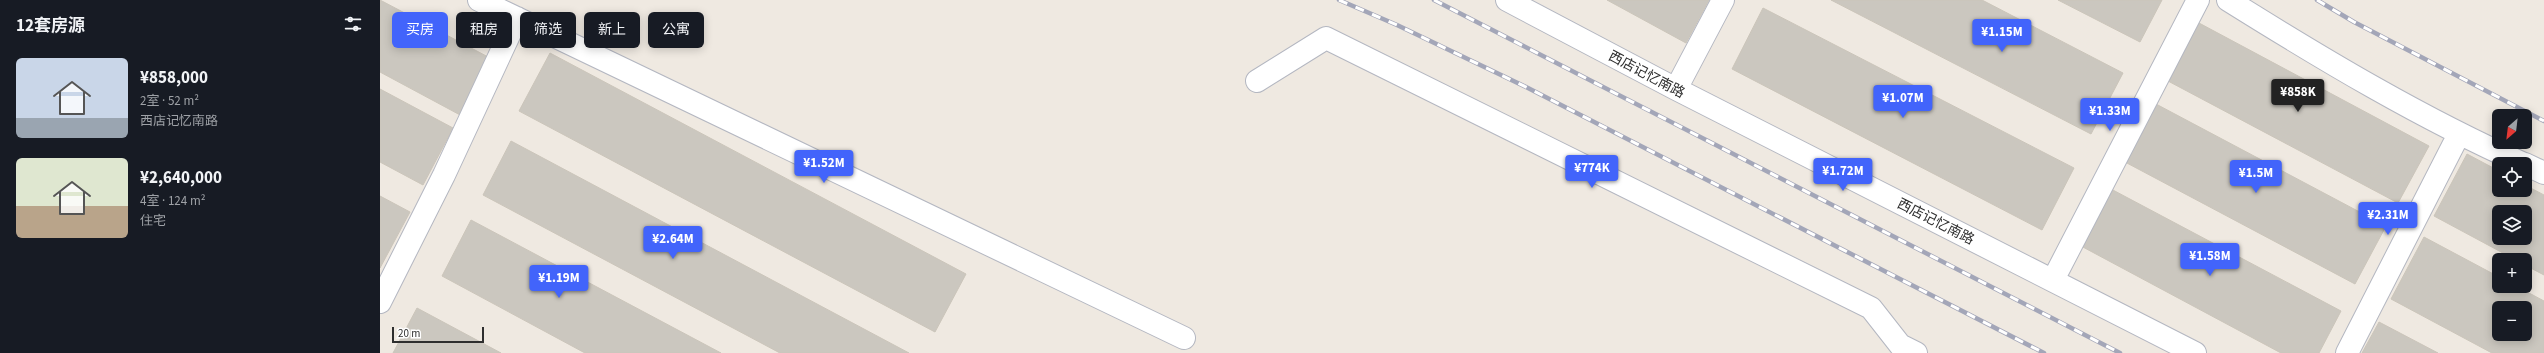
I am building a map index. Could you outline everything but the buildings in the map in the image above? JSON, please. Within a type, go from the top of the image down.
[{"type":"street","points":[[479,0],[1184,338]]},
{"type":"street","name":"西店记忆南路","points":[[1507,0],[1676,89],[2195,353]]},
{"type":"street","points":[[1676,89],[1723,0]]},
{"type":"street","points":[[2053,280],[2198,0]]},
{"type":"street","points":[[2228,0],[2339,68],[2459,134],[2510,157]]},
{"type":"street","points":[[380,302],[444,175],[517,18]]},
{"type":"street","points":[[1258,81],[1326,38],[1871,308],[1900,345],[1916,353]]},
{"type":"street","points":[[2347,353],[2459,134]]},
{"type":"street","points":[[2532,167],[2544,173]]},
{"type":"railway","points":[[1339,0],[1397,25],[1528,88],[2044,353]]},
{"type":"railway","points":[[1434,0],[2120,353]]},
{"type":"railway","points":[[2317,0],[2354,22],[2544,121]]}]
